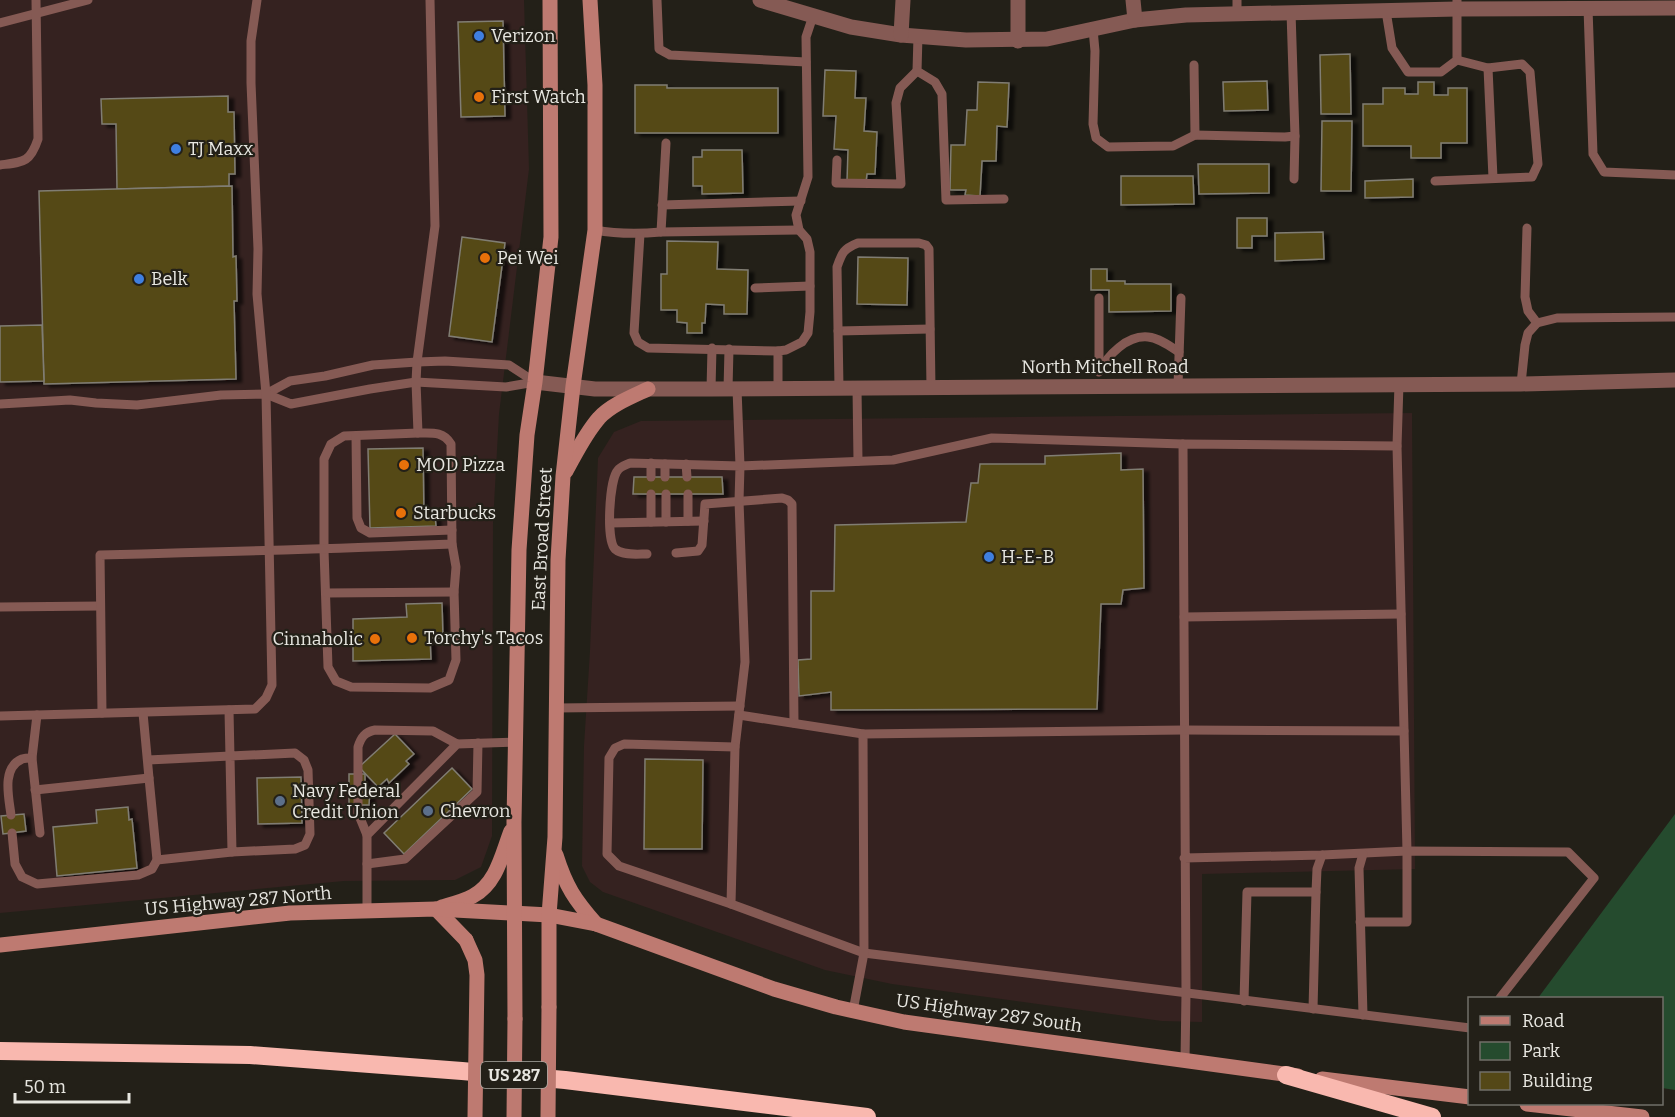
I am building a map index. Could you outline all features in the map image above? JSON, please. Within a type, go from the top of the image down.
[{"type":"highway","name":"US 287","points":[[0,1051],[250,1055],[462,1071],[565,1080],[867,1117]]},
{"type":"highway","points":[[1286,1075],[1432,1117]]},
{"type":"main road","name":"East Broad Street","points":[[514,1117],[514,822],[519,550],[527,435],[551,237],[550,0]]},
{"type":"main road","name":"East Broad Street","points":[[548,1117],[549,915],[554,847],[558,560],[563,476],[573,386],[595,230],[595,85],[590,0]]},
{"type":"main road","points":[[563,476],[600,417],[620,403],[648,389]]},
{"type":"main road","points":[[475,1117],[476,960],[466,940],[436,909],[475,895],[490,882],[496,873],[514,822]]},
{"type":"main road","points":[[554,847],[564,879],[576,901],[596,924]]},
{"type":"main road","name":"US Highway 287 North","points":[[0,945],[290,913],[436,909],[515,914]]},
{"type":"main road","name":"US Highway 287 South","points":[[515,914],[549,915],[596,924],[774,989],[853,1011],[904,1022],[1286,1075],[1468,1097]]},
{"type":"main road","points":[[1536,1105],[1642,1117]]},
{"type":"street","points":[[762,0],[851,27],[901,35],[1018,41],[1047,39],[1135,20],[1237,7],[1291,12],[1386,11],[1457,5],[1675,8]]},
{"type":"street","points":[[901,35],[903,0]]},
{"type":"street","points":[[1017,0],[1018,41]]},
{"type":"street","points":[[1133,0],[1135,20]]},
{"type":"street","name":"North Mitchell Road","points":[[535,382],[595,389],[778,389],[931,388],[1099,379],[1178,386],[1521,384],[1675,380]]},
{"type":"lane","points":[[0,165],[22,162],[33,153],[38,139],[36,0]]},
{"type":"lane","points":[[0,23],[88,0]]},
{"type":"lane","points":[[0,716],[255,709],[267,698],[272,685],[266,394],[257,294],[258,249],[251,83],[251,42],[256,0]]},
{"type":"lane","points":[[418,433],[417,362],[435,226],[430,0]]},
{"type":"lane","points":[[657,0],[659,49],[669,55],[806,62]]},
{"type":"lane","points":[[1457,5],[1457,60]]},
{"type":"lane","points":[[1588,8],[1593,154],[1604,172],[1675,175]]},
{"type":"lane","points":[[1386,11],[1392,48],[1408,72],[1441,72],[1457,60]]},
{"type":"lane","points":[[1291,12],[1294,179]]},
{"type":"lane","points":[[640,234],[634,333],[638,342],[648,348],[778,351],[786,350],[802,342],[808,333],[810,252],[796,215],[808,177],[806,37],[813,16]]},
{"type":"lane","points":[[1093,29],[1095,51],[1093,124],[1096,138],[1108,147],[1173,146],[1195,135],[1295,136]]},
{"type":"lane","points":[[837,160],[836,183],[901,184],[896,103],[900,88],[917,70],[918,36]]},
{"type":"lane","points":[[1435,181],[1532,177],[1538,164],[1530,72],[1522,64],[1488,68],[1457,60]]},
{"type":"lane","points":[[1194,65],[1195,135]]},
{"type":"lane","points":[[1488,68],[1493,178]]},
{"type":"lane","points":[[917,70],[935,82],[942,93],[946,200],[1004,199]]},
{"type":"lane","points":[[661,232],[666,143]]},
{"type":"lane","points":[[662,205],[801,201]]},
{"type":"lane","points":[[1527,228],[1525,297],[1528,311],[1537,323]]},
{"type":"lane","points":[[595,230],[608,233],[640,234],[800,230]]},
{"type":"lane","points":[[839,388],[837,267],[842,253],[848,247],[858,243],[919,243],[926,245],[929,249],[931,388]]},
{"type":"lane","points":[[755,288],[810,286]]},
{"type":"lane","points":[[1099,298],[1099,379]]},
{"type":"lane","points":[[1178,386],[1181,298]]},
{"type":"lane","points":[[1521,384],[1526,339],[1537,323],[1557,318],[1675,317]]},
{"type":"lane","points":[[838,331],[930,329]]},
{"type":"lane","points":[[1099,379],[1105,360],[1112,352],[1138,338],[1149,337],[1170,345],[1179,352]]},
{"type":"lane","points":[[711,389],[712,348]]},
{"type":"lane","points":[[729,349],[740,466],[739,501],[745,662],[735,747],[731,904]]},
{"type":"lane","points":[[778,351],[778,389]]},
{"type":"lane","points":[[266,394],[290,381],[373,365],[417,362],[445,361],[508,365],[535,382]]},
{"type":"lane","points":[[0,404],[70,400],[96,404],[137,405],[221,395],[266,394],[291,404],[416,382],[506,387],[535,382]]},
{"type":"lane","points":[[1360,922],[1407,922],[1397,446],[1399,384]]},
{"type":"lane","points":[[856,388],[858,461]]},
{"type":"lane","points":[[436,433],[447,437],[451,444],[452,544],[456,567],[454,592],[456,660],[449,680],[430,688],[351,687],[336,681],[328,667],[324,459],[331,444],[344,436],[356,436],[436,433]]},
{"type":"lane","points":[[356,436],[357,518],[361,528],[370,533],[452,530]]},
{"type":"lane","points":[[647,554],[617,551],[611,543],[612,482],[618,470],[630,463],[740,466],[893,460],[992,438],[1184,444],[1397,446]]},
{"type":"lane","points":[[1184,444],[1185,1061]]},
{"type":"lane","points":[[651,463],[651,477]]},
{"type":"lane","points":[[665,464],[665,477]]},
{"type":"lane","points":[[686,464],[687,477]]},
{"type":"lane","points":[[705,477],[706,465]]},
{"type":"lane","points":[[651,494],[651,522]]},
{"type":"lane","points":[[666,494],[666,522]]},
{"type":"lane","points":[[688,494],[688,521]]},
{"type":"lane","points":[[676,553],[698,551],[702,544],[705,499],[739,501],[782,498],[792,504],[794,723]]},
{"type":"lane","points":[[610,523],[704,521]]},
{"type":"lane","points":[[102,713],[100,555],[324,550],[452,544]]},
{"type":"lane","points":[[327,593],[454,592]]},
{"type":"lane","points":[[0,607],[100,606]]},
{"type":"lane","points":[[1184,616],[1401,614]]},
{"type":"lane","points":[[556,708],[739,711],[863,734],[1184,729],[1404,731]]},
{"type":"lane","points":[[229,711],[232,852]]},
{"type":"lane","points":[[12,833],[15,864],[22,878],[37,884],[138,875],[152,869],[157,860],[143,713]]},
{"type":"lane","points":[[37,715],[32,758],[40,834]]},
{"type":"lane","points":[[367,911],[367,835],[358,813],[358,747],[367,732],[375,730],[433,731],[457,744],[516,742]]},
{"type":"lane","points":[[853,1011],[864,953],[863,734]]},
{"type":"lane","points":[[367,864],[405,859],[477,792],[478,743]]},
{"type":"lane","points":[[367,835],[457,744]]},
{"type":"lane","points":[[735,747],[624,744],[615,748],[609,758],[607,854],[619,866],[864,953],[1468,1028]]},
{"type":"lane","points":[[148,760],[295,753],[304,760],[308,770],[310,834],[305,845],[295,849],[232,852],[157,860]]},
{"type":"lane","points":[[11,815],[7,782],[11,770],[21,759],[32,758]]},
{"type":"lane","points":[[35,790],[149,778]]},
{"type":"lane","points":[[1184,858],[1407,851],[1568,852],[1594,878],[1502,997]]},
{"type":"lane","points":[[1363,1015],[1359,868],[1364,854]]},
{"type":"lane","points":[[1313,1009],[1317,869],[1322,855]]},
{"type":"lane","points":[[1244,1001],[1247,892],[1316,892]]},
{"type":"shaded area","points":[[0,0],[524,0],[529,169],[499,414],[493,523],[492,836],[481,867],[455,880],[344,881],[0,913]]},
{"type":"shaded area","points":[[1412,413],[1415,869],[1202,874],[1202,1022],[1162,1021],[892,984],[825,970],[603,892],[590,882],[582,866],[584,746],[598,458],[614,432],[641,421]]},
{"type":"green space","points":[[1675,814],[1675,1090],[1663,1088],[1663,997],[1539,997]]},
{"type":"building","points":[[503,21],[505,116],[461,117],[458,22]]},
{"type":"building","points":[[1350,54],[1351,114],[1321,114],[1320,55]]},
{"type":"building","points":[[825,70],[856,71],[855,98],[866,98],[864,131],[877,132],[875,174],[867,174],[866,182],[847,181],[848,150],[834,149],[836,116],[823,116]]},
{"type":"building","points":[[1267,81],[1268,110],[1224,111],[1223,82]]},
{"type":"building","points":[[978,82],[1009,83],[1007,127],[997,126],[996,161],[982,161],[980,196],[965,195],[966,190],[950,190],[951,145],[965,145],[967,110],[977,110]]},
{"type":"building","points":[[1418,82],[1434,82],[1434,95],[1448,95],[1448,88],[1467,88],[1467,143],[1441,143],[1441,158],[1411,158],[1411,146],[1363,146],[1363,104],[1383,104],[1383,88],[1405,88],[1405,94],[1418,94]]},
{"type":"building","points":[[635,85],[667,85],[667,88],[778,88],[778,133],[635,133]]},
{"type":"building","name":"TJ Maxx","points":[[228,96],[228,112],[234,112],[235,174],[229,174],[229,186],[117,189],[116,124],[102,124],[101,99]]},
{"type":"building","points":[[1322,121],[1352,121],[1351,191],[1321,191]]},
{"type":"building","points":[[702,150],[742,150],[743,193],[702,194],[702,186],[693,186],[693,157],[702,157]]},
{"type":"building","points":[[1198,164],[1269,164],[1269,193],[1199,194]]},
{"type":"building","points":[[1121,176],[1193,176],[1194,204],[1121,205]]},
{"type":"building","points":[[1413,179],[1413,197],[1365,198],[1365,181]]},
{"type":"building","name":"Belk","points":[[232,186],[233,257],[236,256],[237,301],[234,301],[236,379],[44,384],[39,191]]},
{"type":"building","points":[[1237,218],[1267,218],[1267,236],[1252,236],[1252,248],[1237,248]]},
{"type":"building","points":[[1323,232],[1324,259],[1275,261],[1275,233]]},
{"type":"building","points":[[462,237],[505,243],[492,342],[449,336]]},
{"type":"building","points":[[667,241],[718,242],[717,269],[748,270],[747,314],[724,314],[724,305],[706,304],[702,333],[687,333],[687,323],[677,322],[677,310],[661,310],[661,274],[667,274]]},
{"type":"building","points":[[858,257],[908,258],[907,305],[857,304]]},
{"type":"building","points":[[1091,269],[1107,269],[1107,281],[1125,281],[1125,284],[1171,284],[1171,311],[1109,312],[1109,290],[1091,290]]},
{"type":"building","points":[[42,325],[44,381],[0,382],[0,326]]},
{"type":"building","points":[[423,448],[424,516],[435,516],[436,526],[370,528],[368,449]]},
{"type":"building","name":"H-E-B","points":[[1121,453],[1121,470],[1143,469],[1144,588],[1123,590],[1121,604],[1101,604],[1097,709],[831,710],[831,692],[799,696],[798,660],[811,659],[811,591],[834,591],[835,525],[966,522],[971,483],[978,483],[980,464],[1045,464],[1045,456]]},
{"type":"building","points":[[634,477],[722,477],[723,494],[633,494]]},
{"type":"building","points":[[442,603],[443,638],[430,638],[431,659],[353,661],[353,619],[407,617],[406,604]]},
{"type":"building","points":[[395,734],[414,754],[406,761],[409,764],[389,783],[387,779],[378,787],[359,767]]},
{"type":"building","points":[[645,759],[703,760],[702,849],[644,849]]},
{"type":"building","name":"Chevron","points":[[452,768],[472,789],[404,854],[384,833]]},
{"type":"building","points":[[349,774],[365,774],[365,788],[370,788],[369,805],[349,805]]},
{"type":"building","name":"Navy Federal Credit Union","points":[[301,777],[302,823],[258,824],[257,778]]},
{"type":"building","points":[[128,807],[129,820],[132,819],[137,868],[57,876],[53,827],[97,823],[96,810]]},
{"type":"building","points":[[24,814],[26,831],[3,834],[1,816]]},
{"type":"place","name":"Verizon","points":[[479,36]]},
{"type":"place","name":"First Watch","points":[[479,97]]},
{"type":"place","name":"TJ Maxx","points":[[176,149]]},
{"type":"place","name":"Pei Wei","points":[[485,258]]},
{"type":"place","name":"Belk","points":[[139,279]]},
{"type":"place","name":"MOD Pizza","points":[[404,465]]},
{"type":"place","name":"Starbucks","points":[[401,513]]},
{"type":"place","name":"H-E-B","points":[[989,557]]},
{"type":"place","name":"Torchy's Tacos","points":[[412,638]]},
{"type":"place","name":"Cinnaholic","points":[[375,639]]},
{"type":"place","name":"Navy Federal Credit Union","points":[[280,801]]},
{"type":"place","name":"Chevron","points":[[428,811]]}]
